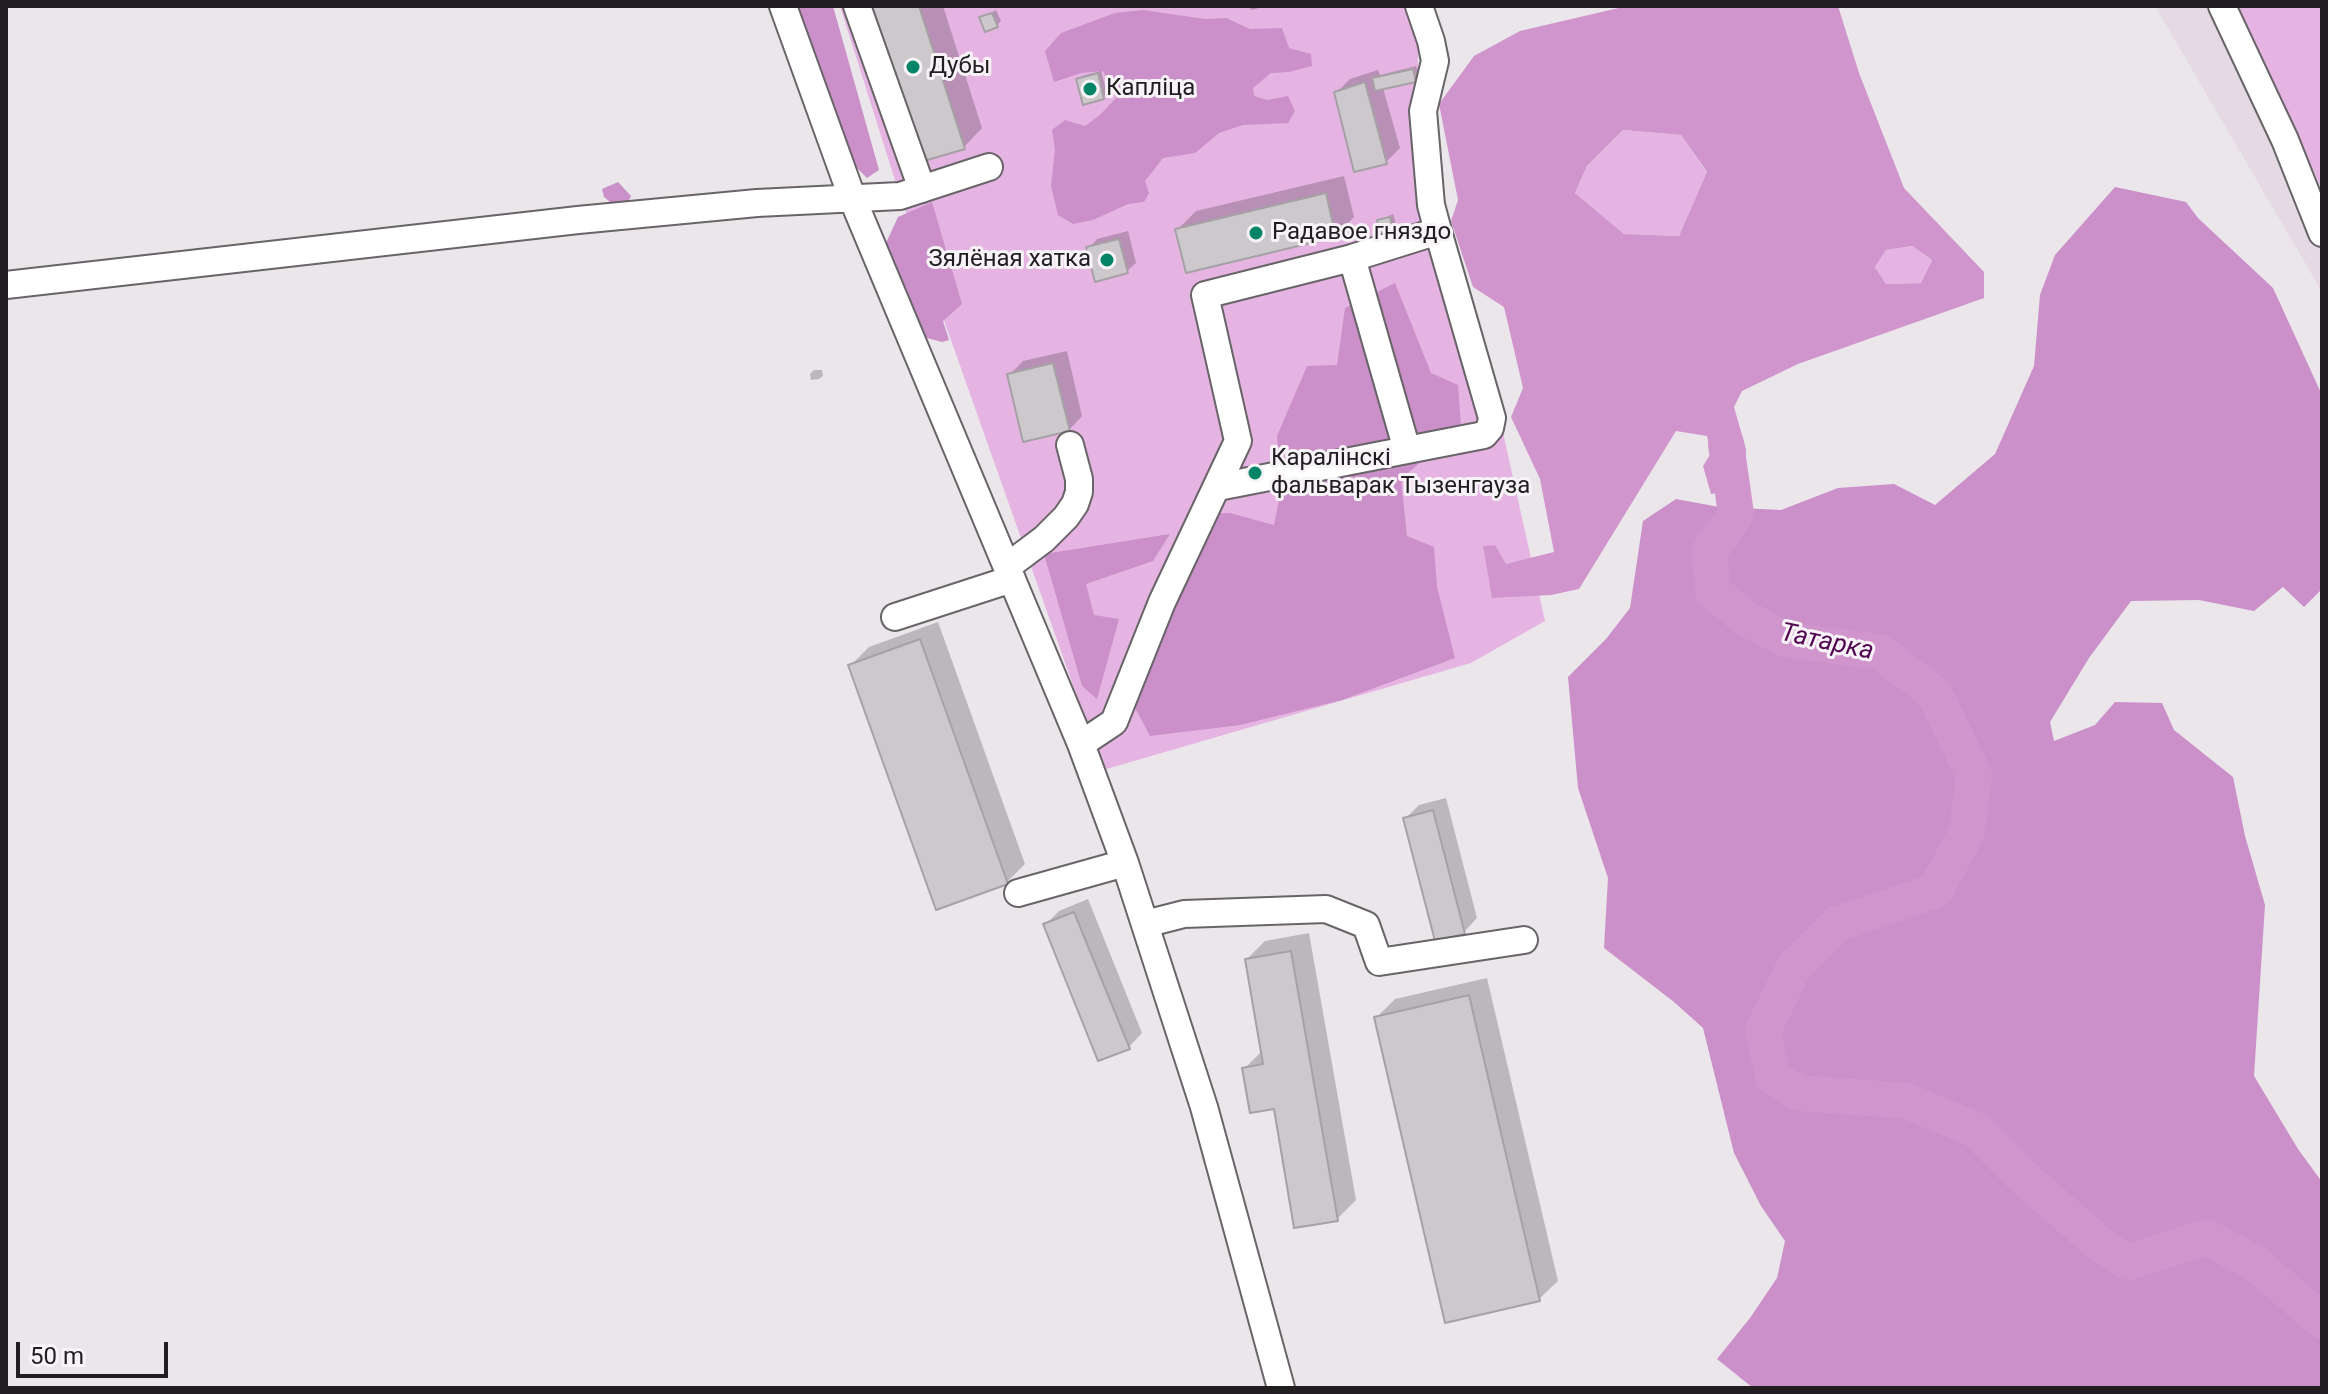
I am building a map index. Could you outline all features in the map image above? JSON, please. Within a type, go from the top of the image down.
[{"type":"street","points":[[783,6],[853,200],[1081,744],[1125,863],[1204,1107],[1281,1388]]},
{"type":"street","points":[[857,6],[922,189]]},
{"type":"street","points":[[1218,487],[1484,435],[1490,428],[1492,418],[1431,205],[1423,111],[1435,61],[1419,6]]},
{"type":"street","points":[[2222,6],[2285,140],[2322,233]]},
{"type":"street","points":[[6,285],[578,220],[757,203],[900,196],[989,167]]},
{"type":"street","points":[[1081,744],[1114,722],[1162,602],[1238,441],[1205,295],[1352,258],[1438,231]]},
{"type":"street","points":[[1352,258],[1407,450]]},
{"type":"street","points":[[895,617],[1010,573],[1075,504],[1079,479],[1070,445]]},
{"type":"street","points":[[1018,893],[1125,863]]},
{"type":"street","points":[[1145,924],[1184,914],[1326,909],[1366,925],[1379,962],[1524,940]]},
{"type":"shaded area","points":[[795,6],[833,6],[879,170],[867,178],[858,169],[836,130]]},
{"type":"shaded area","name":"Каралінскі фальварак Тызенгауза","points":[[840,6],[1408,6],[1418,46],[1418,65],[1441,211],[1479,325],[1545,621],[1471,663],[1103,770],[900,196]]},
{"type":"shaded area","points":[[1627,6],[1838,6],[1859,73],[1904,188],[1984,272],[1984,298],[1798,364],[1742,391],[1734,407],[1746,449],[1743,489],[1711,494],[1703,466],[1711,453],[1707,436],[1676,431],[1579,589],[1551,595],[1492,598],[1483,546],[1495,545],[1506,564],[1554,552],[1540,479],[1511,417],[1523,388],[1504,307],[1473,287],[1451,221],[1458,200],[1439,104],[1474,56],[1520,31]],"holes":[[[1623,130],[1681,135],[1707,172],[1679,236],[1624,234],[1575,193],[1587,166]],[[1912,246],[1932,260],[1921,283],[1886,284],[1875,267],[1886,250]]]},
{"type":"shaded area","points":[[2155,6],[2322,6],[2322,292]]},
{"type":"shaded area","points":[[2238,6],[2322,6],[2322,189]]},
{"type":"shaded area","points":[[1143,10],[1205,19],[1226,18],[1250,29],[1282,28],[1289,48],[1311,54],[1312,66],[1271,73],[1253,88],[1254,96],[1267,100],[1288,96],[1295,111],[1288,123],[1243,125],[1219,133],[1195,153],[1163,158],[1145,181],[1149,193],[1144,202],[1128,204],[1093,220],[1073,224],[1058,215],[1051,186],[1055,149],[1052,130],[1065,120],[1085,126],[1116,98],[1103,71],[1081,73],[1054,82],[1045,51],[1061,33],[1115,13]]},
{"type":"shaded area","points":[[1623,130],[1681,135],[1707,173],[1679,236],[1624,234],[1575,193],[1587,166]]},
{"type":"shaded area","points":[[618,182],[631,196],[627,204],[615,206],[604,197],[602,189]]},
{"type":"shaded area","points":[[2115,187],[2186,202],[2198,218],[2273,288],[2322,395],[2322,589],[2304,607],[2283,587],[2254,611],[2199,600],[2131,601],[2089,658],[2050,722],[2054,741],[2095,725],[2115,702],[2162,703],[2174,730],[2233,777],[2245,836],[2265,905],[2254,1076],[2322,1182],[2322,1388],[1753,1388],[1717,1359],[1777,1278],[1785,1241],[1761,1206],[1734,1153],[1703,1028],[1604,948],[1608,878],[1578,788],[1568,677],[1606,639],[1630,608],[1643,521],[1676,499],[1719,507],[1781,510],[1838,488],[1894,484],[1935,505],[1995,454],[2034,366],[2040,295],[2055,255]]},
{"type":"shaded area","points":[[932,202],[962,304],[943,321],[949,340],[942,342],[927,338],[917,321],[886,243],[898,217]]},
{"type":"shaded area","points":[[1912,246],[1932,260],[1921,283],[1886,284],[1875,267],[1886,250]]},
{"type":"shaded area","points":[[1395,283],[1431,373],[1458,385],[1461,427],[1401,479],[1407,536],[1434,547],[1437,587],[1455,658],[1342,700],[1240,725],[1150,736],[1132,702],[1214,513],[1230,513],[1274,525],[1281,490],[1277,436],[1307,366],[1337,365],[1345,308]]},
{"type":"shaded area","points":[[1170,534],[1153,561],[1086,584],[1094,615],[1119,619],[1097,699],[1082,686],[1044,554]]},
{"type":"building","name":"Дубы","points":[[872,6],[919,6],[965,149],[924,161]]},
{"type":"building","points":[[992,13],[998,27],[985,32],[979,17]]},
{"type":"building","points":[[1413,69],[1416,82],[1375,91],[1372,78]]},
{"type":"building","name":"Капліца","points":[[1098,73],[1104,99],[1083,105],[1076,79]]},
{"type":"building","points":[[1365,82],[1387,164],[1354,172],[1334,92]]},
{"type":"building","name":"Радавое гняздо","points":[[1326,193],[1336,237],[1186,273],[1175,229]]},
{"type":"building","points":[[1390,217],[1393,230],[1380,233],[1377,220]]},
{"type":"building","name":"Зялёная хатка","points":[[1119,239],[1128,273],[1095,282],[1086,247]]},
{"type":"building","points":[[1053,363],[1070,431],[1023,442],[1007,374]]},
{"type":"building","points":[[920,639],[1008,884],[936,910],[848,665]]},
{"type":"building","points":[[1433,810],[1465,934],[1435,941],[1403,818]]},
{"type":"building","points":[[1074,912],[1130,1049],[1098,1061],[1043,924]]},
{"type":"building","points":[[1291,951],[1338,1221],[1294,1228],[1274,1109],[1250,1113],[1242,1068],[1263,1064],[1245,959]]},
{"type":"building","points":[[1469,995],[1540,1301],[1445,1323],[1374,1017]]},
{"type":"waterway","name":"Татарка","points":[[1726,444],[1736,514],[1709,552],[1713,591],[1745,618],[1787,640],[1880,652],[1934,693],[1974,775],[1967,832],[1935,891],[1837,924],[1794,967],[1763,1030],[1773,1077],[1799,1093],[1907,1101],[1976,1130],[2020,1174],[2102,1246],[2129,1262],[2206,1237],[2255,1263],[2322,1321]]},
{"type":"place","name":"Дубы","points":[[913,67]]},
{"type":"place","name":"Капліца","points":[[1090,89]]},
{"type":"place","name":"Радавое гняздо","points":[[1256,233]]},
{"type":"place","name":"Зялёная хатка","points":[[1107,260]]},
{"type":"place","name":"Каралінскі фальварак Тызенгауза","points":[[1255,473]]}]
